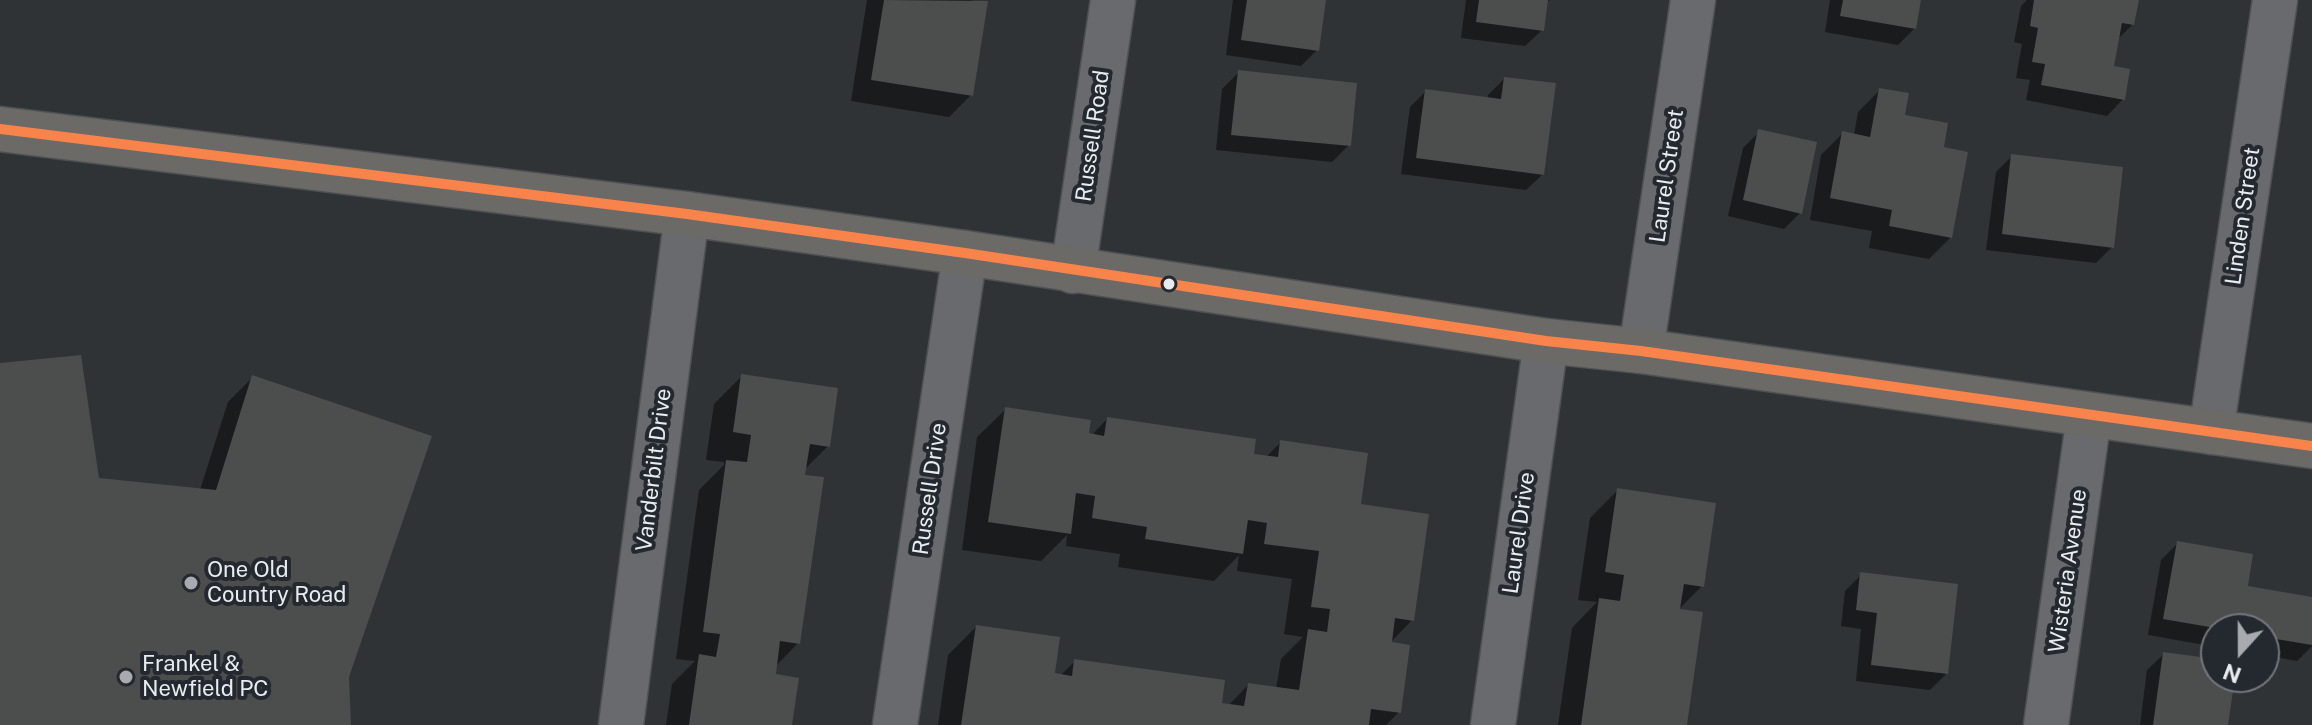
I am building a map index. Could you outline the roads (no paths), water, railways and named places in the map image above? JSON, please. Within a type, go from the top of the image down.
[{"type":"main road","points":[[0,129],[687,214],[1546,341],[1641,351],[2312,446]]},
{"type":"street","name":"Russell Road","points":[[1073,271],[1113,0]]},
{"type":"street","name":"Laurel Street","points":[[1641,351],[1693,0]]},
{"type":"street","name":"Linden Street","points":[[2211,432],[2275,0]]},
{"type":"street","name":"Vanderbilt Drive","points":[[621,725],[687,214]]},
{"type":"street","name":"Russell Drive","points":[[895,725],[965,253]]},
{"type":"street","name":"Laurel Drive","points":[[1493,725],[1546,341]]},
{"type":"street","name":"Wisteria Avenue","points":[[2046,725],[2089,416]]},
{"type":"place","name":"One Old Country Road","points":[[191,583]]},
{"type":"place","name":"Frankel & Newfield PC","points":[[126,677]]}]
